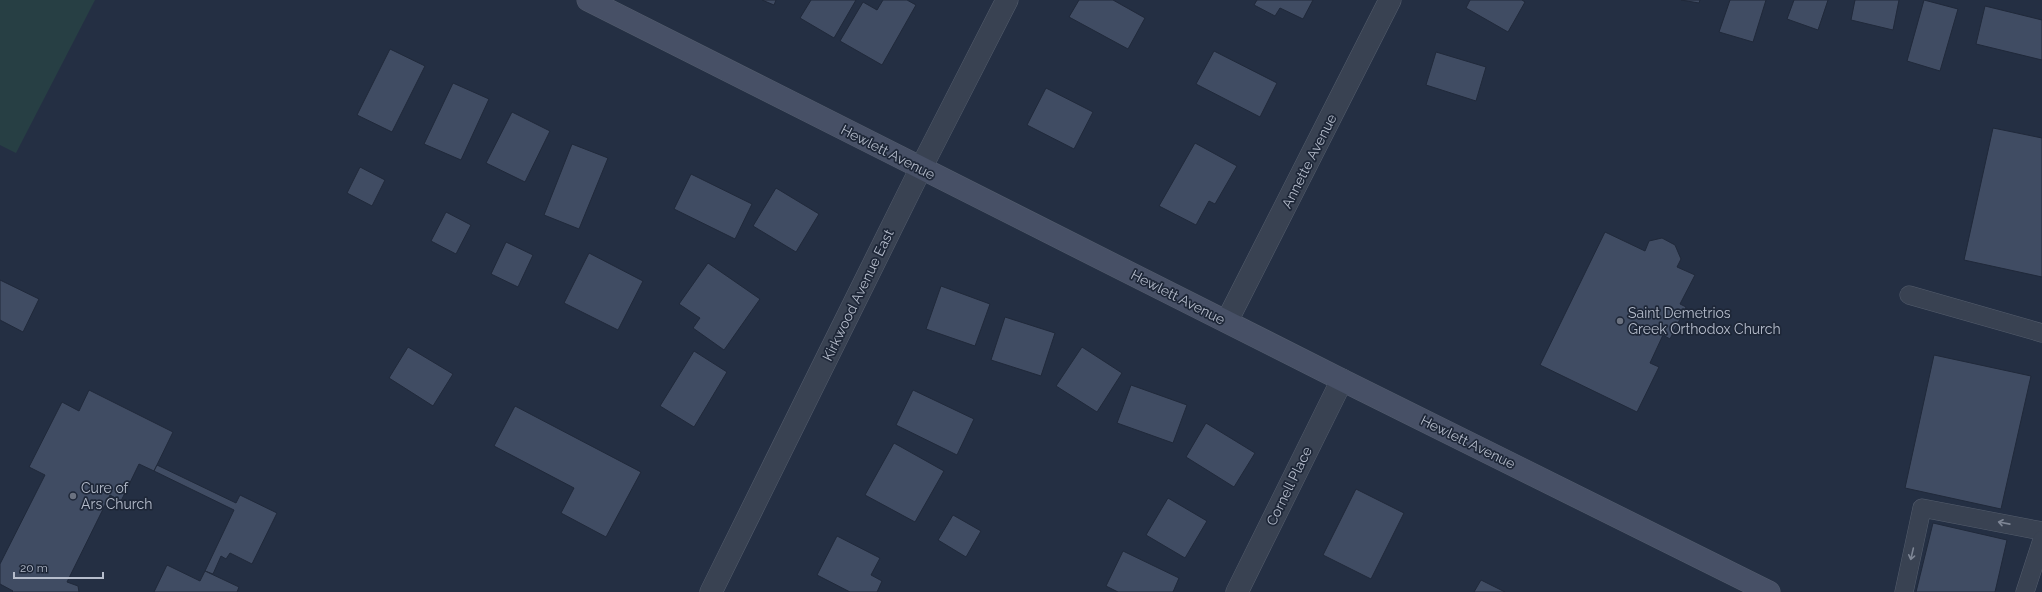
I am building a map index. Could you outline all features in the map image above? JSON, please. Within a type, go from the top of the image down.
[{"type":"street","name":"Hewlett Avenue","points":[[588,0],[1342,380],[1769,592]]},
{"type":"street","name":"Kirkwood Avenue East","points":[[711,592],[921,168],[1007,0]]},
{"type":"street","name":"Annette Avenue","points":[[1227,321],[1390,0]]},
{"type":"street","name":"Cornell Place","points":[[1237,592],[1342,380]]},
{"type":"lane","points":[[1909,295],[2042,333]]},
{"type":"lane","points":[[1904,592],[1922,508],[2042,531]]},
{"type":"lane","points":[[2025,592],[2042,540]]},
{"type":"green space","points":[[0,0],[95,0],[16,153],[0,145]]},
{"type":"building","points":[[762,0],[776,0],[774,5]]},
{"type":"building","points":[[811,0],[856,0],[834,38],[800,18]]},
{"type":"building","points":[[883,0],[907,0],[916,5],[882,65],[840,41],[863,2],[877,10]]},
{"type":"building","points":[[1079,0],[1113,0],[1145,18],[1128,49],[1069,17]]},
{"type":"building","points":[[1257,0],[1313,0],[1303,19],[1280,8],[1275,16],[1254,5]]},
{"type":"building","points":[[1470,0],[1522,0],[1525,2],[1508,32],[1466,8]]},
{"type":"building","points":[[1681,0],[1700,0],[1699,3]]},
{"type":"building","points":[[1730,0],[1766,0],[1753,42],[1719,32]]},
{"type":"building","points":[[1794,0],[1828,0],[1818,30],[1787,19]]},
{"type":"building","points":[[1855,0],[1899,0],[1893,30],[1851,20]]},
{"type":"building","points":[[1924,0],[1958,9],[1940,71],[1907,61]]},
{"type":"building","points":[[1985,6],[2042,20],[2042,60],[1976,44]]},
{"type":"building","points":[[390,49],[425,66],[392,132],[357,115]]},
{"type":"building","points":[[1214,51],[1277,83],[1260,117],[1196,84]]},
{"type":"building","points":[[1436,52],[1486,67],[1476,101],[1426,85]]},
{"type":"building","points":[[453,83],[489,99],[461,160],[424,144]]},
{"type":"building","points":[[1046,88],[1093,112],[1074,149],[1027,125]]},
{"type":"building","points":[[512,112],[550,131],[525,182],[486,163]]},
{"type":"building","points":[[1993,128],[2042,138],[2042,277],[1964,260]]},
{"type":"building","points":[[1195,143],[1237,166],[1215,204],[1209,201],[1196,225],[1159,206]]},
{"type":"building","points":[[572,144],[608,158],[579,229],[544,215]]},
{"type":"building","points":[[360,167],[385,180],[372,206],[347,193]]},
{"type":"building","points":[[691,174],[752,204],[735,239],[674,209]]},
{"type":"building","points":[[776,188],[819,214],[796,252],[753,226]]},
{"type":"building","points":[[446,212],[471,225],[456,254],[431,241]]},
{"type":"building","name":"Saint Demetrios Greek Orthodox Church","points":[[1605,232],[1645,251],[1649,241],[1662,238],[1675,245],[1681,259],[1677,267],[1695,275],[1680,304],[1686,307],[1670,339],[1663,335],[1650,363],[1659,367],[1637,412],[1540,365]]},
{"type":"building","points":[[506,242],[533,255],[518,287],[491,274]]},
{"type":"building","points":[[589,253],[643,281],[618,330],[564,303]]},
{"type":"building","points":[[708,263],[760,299],[724,350],[693,328],[700,318],[679,304]]},
{"type":"building","points":[[0,280],[39,299],[23,332],[0,320]]},
{"type":"building","points":[[941,286],[990,304],[975,346],[926,329]]},
{"type":"building","points":[[1005,317],[1055,333],[1041,376],[991,360]]},
{"type":"building","points":[[408,347],[453,374],[433,406],[389,378]]},
{"type":"building","points":[[1082,347],[1122,373],[1097,412],[1056,386]]},
{"type":"building","points":[[694,351],[727,372],[694,427],[660,406]]},
{"type":"building","points":[[1934,355],[2031,376],[2001,509],[1905,488]]},
{"type":"building","points":[[1131,385],[1187,405],[1173,443],[1117,423]]},
{"type":"building","points":[[89,390],[173,432],[154,471],[139,464],[121,501],[110,495],[67,582],[78,586],[79,592],[12,592],[13,591],[0,584],[0,564],[45,475],[29,467],[62,402],[79,411]]},
{"type":"building","points":[[913,390],[974,419],[957,455],[896,425]]},
{"type":"building","points":[[515,406],[641,472],[606,537],[561,513],[574,488],[494,446]]},
{"type":"building","points":[[1206,423],[1255,453],[1234,487],[1186,457]]},
{"type":"building","points":[[894,443],[944,471],[915,522],[865,495]]},
{"type":"building","points":[[157,465],[236,503],[240,495],[277,513],[252,564],[230,553],[226,559],[221,556],[213,574],[205,571],[234,510],[154,471]]},
{"type":"building","points":[[1356,489],[1404,513],[1371,579],[1323,555]]},
{"type":"building","points":[[1168,498],[1207,521],[1185,558],[1146,535]]},
{"type":"building","points":[[953,515],[981,531],[966,557],[938,540]]},
{"type":"building","points":[[1933,523],[2007,540],[1995,592],[1916,592]]},
{"type":"building","points":[[837,536],[880,558],[871,575],[882,581],[877,592],[850,592],[817,575]]},
{"type":"building","points":[[1123,551],[1179,578],[1173,592],[1118,592],[1106,586]]},
{"type":"building","points":[[167,565],[200,581],[205,571],[239,587],[237,592],[154,592]]},
{"type":"building","points":[[1481,580],[1505,592],[1474,592]]},
{"type":"place","name":"Saint Demetrios Greek Orthodox Church","points":[[1620,321]]},
{"type":"place","name":"Cure of Ars Church","points":[[73,496]]}]
